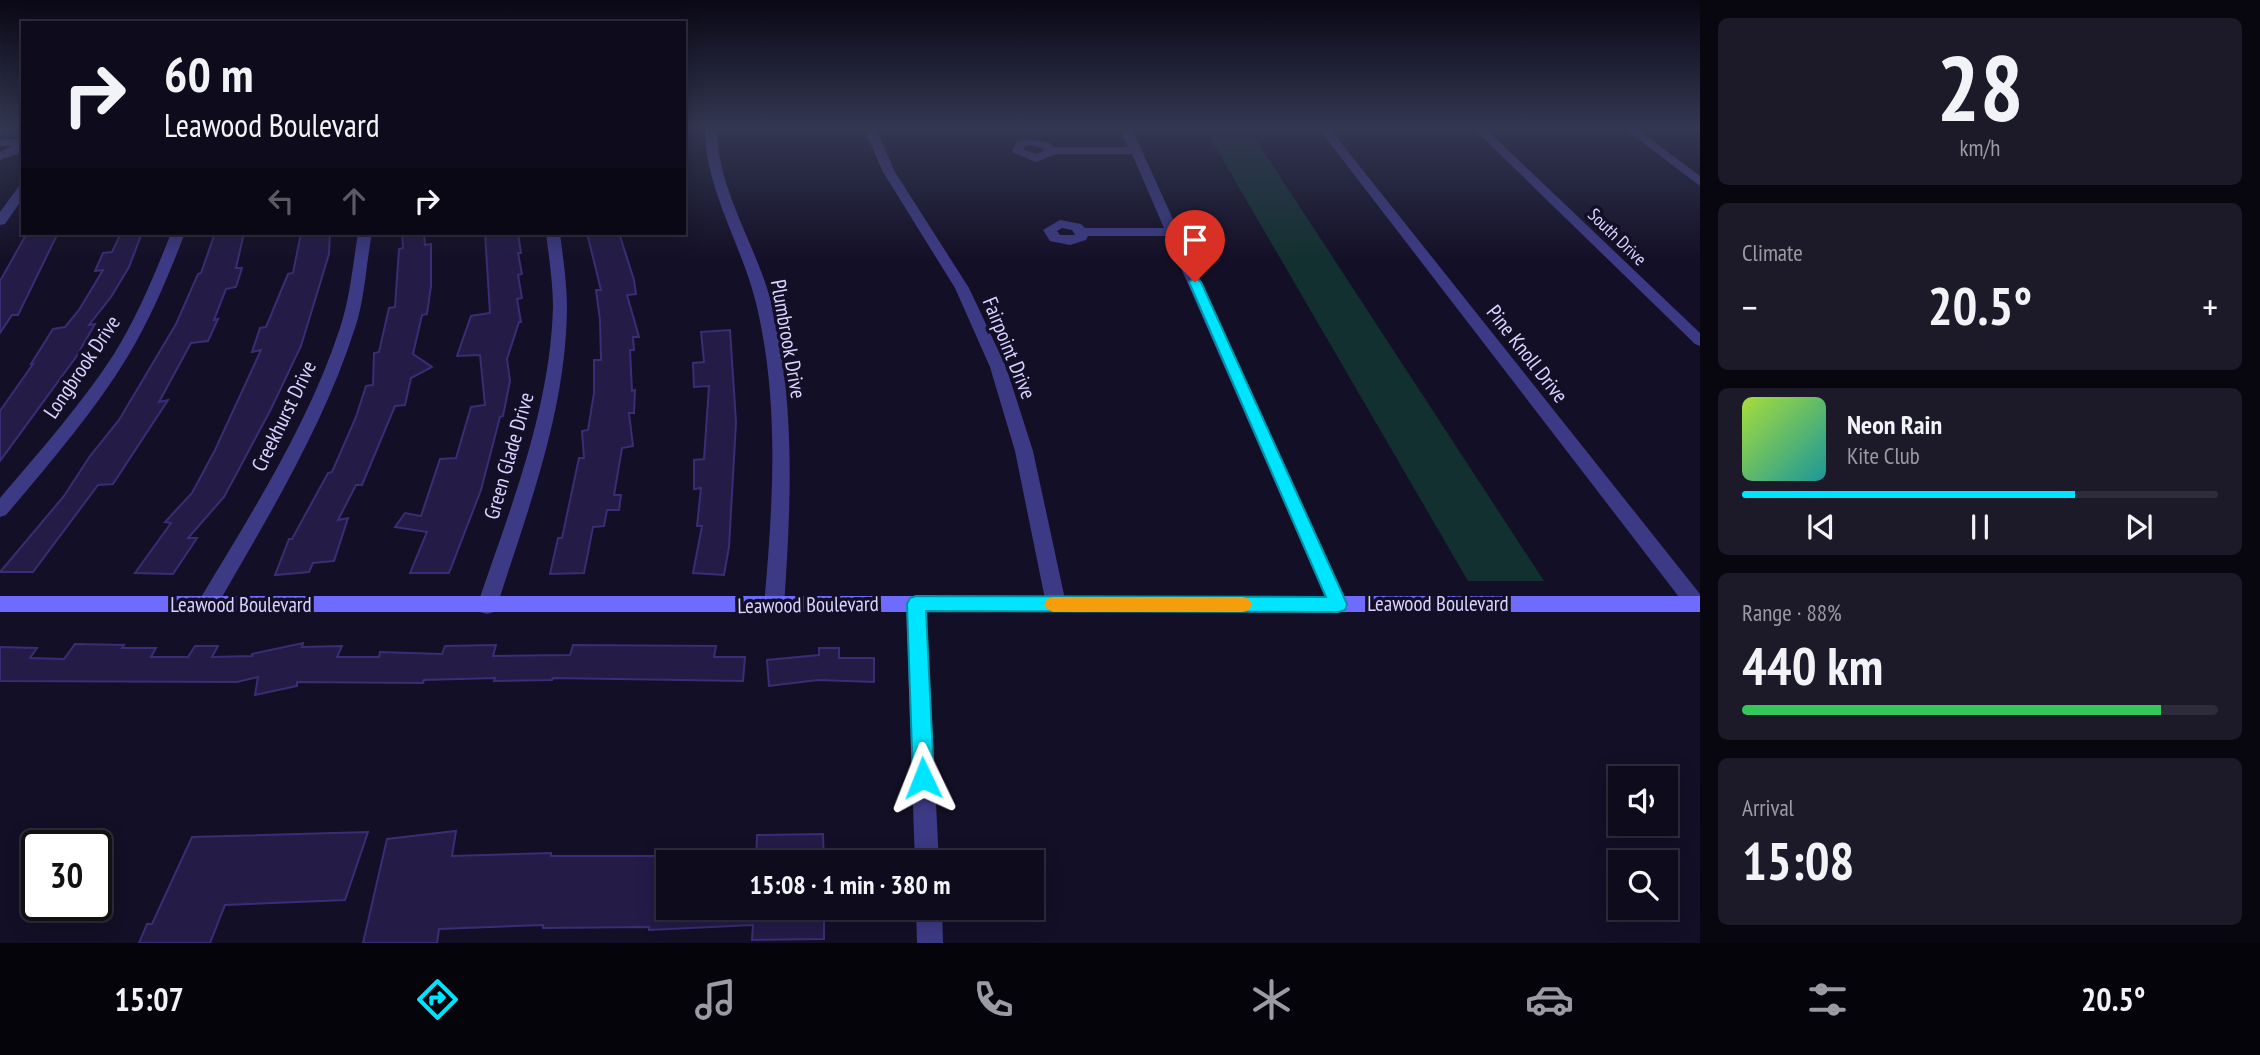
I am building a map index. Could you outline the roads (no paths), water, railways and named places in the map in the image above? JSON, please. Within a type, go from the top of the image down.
[{"type":"street","name":"Plumbrook Drive","points":[[716,173],[753,268],[768,322],[778,383],[780,502],[775,606]]},
{"type":"street","name":"Fairpoint Drive","points":[[889,173],[962,288],[998,367],[1024,451],[1056,604]]},
{"type":"street","points":[[1146,173],[1338,604]]},
{"type":"street","name":"Pine Knoll Drive","points":[[1359,173],[1698,604]]},
{"type":"street","name":"South Drive","points":[[1525,173],[1700,341]]},
{"type":"street","points":[[0,221],[21,192]]},
{"type":"street","points":[[1082,232],[1173,232]]},
{"type":"street","name":"Longbrook Drive","points":[[0,510],[51,450],[121,355],[161,276],[177,235]]},
{"type":"street","name":"Creekhurst Drive","points":[[207,605],[284,472],[332,371],[349,325],[365,235]]},
{"type":"street","name":"Green Glade Drive","points":[[487,606],[541,438],[552,390],[560,308],[553,235]]},
{"type":"street","name":"Leawood Boulevard","points":[[0,604],[1698,604]]},
{"type":"street","points":[[916,604],[926,850]]},
{"type":"street","points":[[929,920],[930,943]]}]
